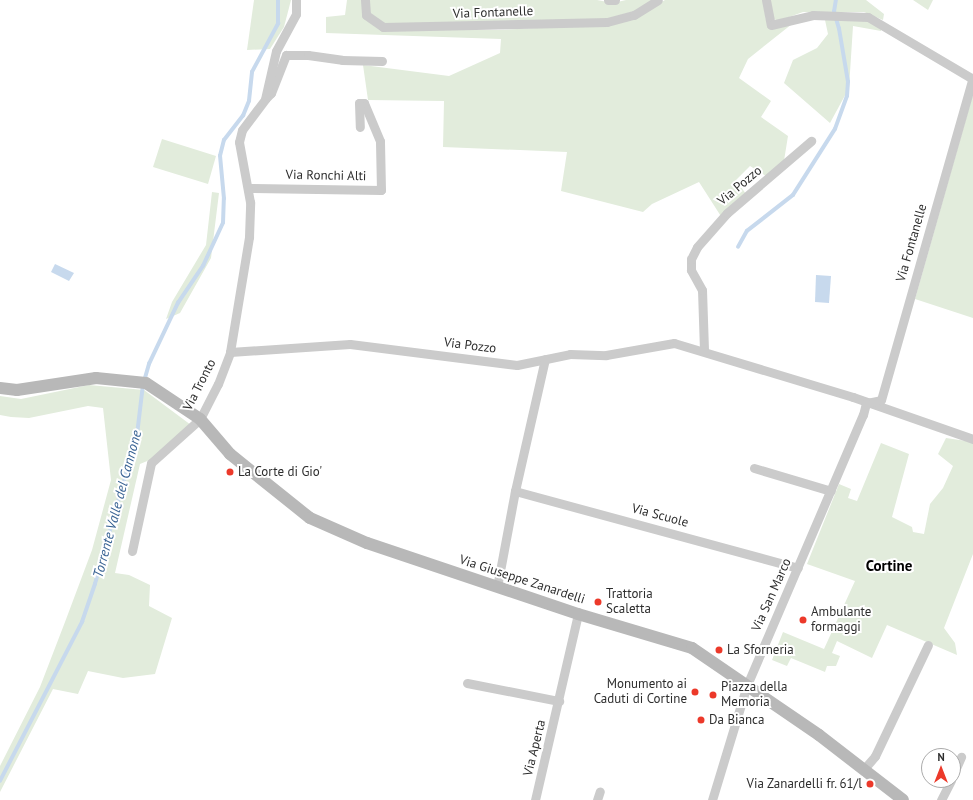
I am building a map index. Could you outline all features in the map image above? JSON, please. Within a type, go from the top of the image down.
[{"type":"street","points":[[265,99],[276,51],[296,14],[296,0]]},
{"type":"street","name":"Via Fontanelle","points":[[365,0],[366,15],[383,27],[607,22],[634,15],[658,0]]},
{"type":"street","points":[[608,0],[615,0]]},
{"type":"street","name":"Via Fontanelle","points":[[766,0],[770,25],[813,15],[868,17],[972,78],[881,400],[866,403]]},
{"type":"street","points":[[230,352],[249,237],[248,188],[239,142],[242,130],[271,93],[286,55],[308,54],[342,60],[382,61]]},
{"type":"street","name":"Via Ronchi Alti","points":[[248,188],[381,190],[380,141],[364,103],[359,103],[360,127]]},
{"type":"street","name":"Via Pozzo","points":[[704,350],[702,290],[691,265],[697,247],[727,214],[811,141]]},
{"type":"street","name":"Via Pozzo","points":[[230,352],[350,344],[517,365],[570,354],[606,355],[674,343],[704,350],[973,439]]},
{"type":"street","name":"Via Tronto","points":[[132,551],[151,463],[200,419],[218,384],[230,352]]},
{"type":"street","points":[[497,587],[515,490],[545,359]]},
{"type":"street","name":"Via Giuseppe Zanardelli","points":[[0,388],[17,390],[96,378],[135,380],[152,386],[200,419],[230,454],[310,518],[367,543],[578,614],[692,648],[819,735],[903,800]]},
{"type":"street","name":"Via San Marco","points":[[712,800],[747,685],[831,491],[866,403]]},
{"type":"street","points":[[754,468],[831,491]]},
{"type":"street","name":"Via Scuole","points":[[515,490],[798,568]]},
{"type":"street","name":"Via Aperta","points":[[535,800],[578,614]]},
{"type":"street","points":[[863,770],[875,756],[928,645]]},
{"type":"street","points":[[467,683],[559,701]]},
{"type":"street","points":[[941,800],[947,788]]},
{"type":"green space","points":[[254,0],[291,0],[284,27],[270,49],[247,50]]},
{"type":"green space","points":[[347,0],[363,0],[365,19],[383,29],[498,30],[594,25],[634,18],[665,0],[763,0],[766,20],[792,24],[748,59],[739,78],[771,101],[761,117],[788,136],[783,167],[769,178],[750,166],[736,180],[746,194],[724,221],[699,182],[652,204],[643,212],[561,191],[567,152],[443,147],[444,101],[368,100],[363,65],[449,76],[500,53],[501,39],[326,33],[326,17],[345,15]]},
{"type":"green space","points":[[368,0],[597,0],[613,3],[626,0],[654,0],[638,10],[607,19],[387,25],[368,12]]},
{"type":"green space","points":[[769,0],[866,0],[884,14],[883,20],[864,12],[803,12],[778,21],[774,19]]},
{"type":"green space","points":[[913,0],[933,0],[928,10]]},
{"type":"green space","points":[[814,16],[869,20],[881,27],[881,31],[853,26],[849,88],[830,123],[784,83],[793,60],[817,48],[828,34],[825,20]]},
{"type":"green space","points":[[973,94],[973,318],[915,299]]},
{"type":"green space","points":[[162,139],[216,156],[208,184],[153,167]]},
{"type":"green space","points":[[212,192],[219,193],[211,258],[180,313],[166,319],[172,302],[206,245]]},
{"type":"green space","points":[[89,385],[144,390],[191,425],[152,459],[140,464],[115,573],[129,575],[150,585],[149,606],[172,618],[155,674],[123,678],[88,671],[78,694],[53,689],[0,792],[0,766],[40,687],[92,550],[111,480],[103,408],[88,406],[29,418],[11,417],[0,415],[0,396],[21,399]]},
{"type":"green space","points":[[946,438],[973,442],[973,554],[944,628],[955,643],[957,655],[887,625],[872,658],[837,641],[832,653],[840,656],[836,666],[827,666],[825,672],[791,658],[787,666],[772,660],[783,632],[824,649],[855,581],[807,564],[839,484],[851,489],[848,498],[857,501],[881,443],[909,454],[892,517],[912,527],[913,532],[924,534],[930,504],[943,488],[953,466],[938,454]]},
{"type":"water","points":[[55,264],[74,273],[69,281],[51,272]]},
{"type":"water","points":[[816,275],[831,276],[829,303],[815,302]]},
{"type":"waterway","name":"Torrente Valle del Cannone","points":[[0,781],[82,622],[95,584],[137,435],[143,385],[149,364],[178,303],[203,266],[223,223],[224,199],[220,156],[224,140],[243,116],[249,101],[252,72],[278,24],[278,0]]},
{"type":"waterway","points":[[738,247],[747,231],[793,195],[835,129],[847,96],[848,82],[839,29],[834,12],[836,0]]},
{"type":"place","name":"La Corte di Gio'","points":[[230,472]]},
{"type":"place","name":"Trattoria Scaletta","points":[[598,602]]},
{"type":"place","name":"Ambulante formaggi","points":[[803,620]]},
{"type":"place","name":"La Sforneria","points":[[719,650]]},
{"type":"place","name":"Monumento ai Caduti di Cortine","points":[[695,692]]},
{"type":"place","name":"Piazza della Memoria","points":[[713,695]]},
{"type":"place","name":"Da Bianca","points":[[701,720]]},
{"type":"place","name":"Via Zanardelli fr. 61/l","points":[[870,784]]},
{"type":"district","name":"Cortine","points":[[889,566]]}]
